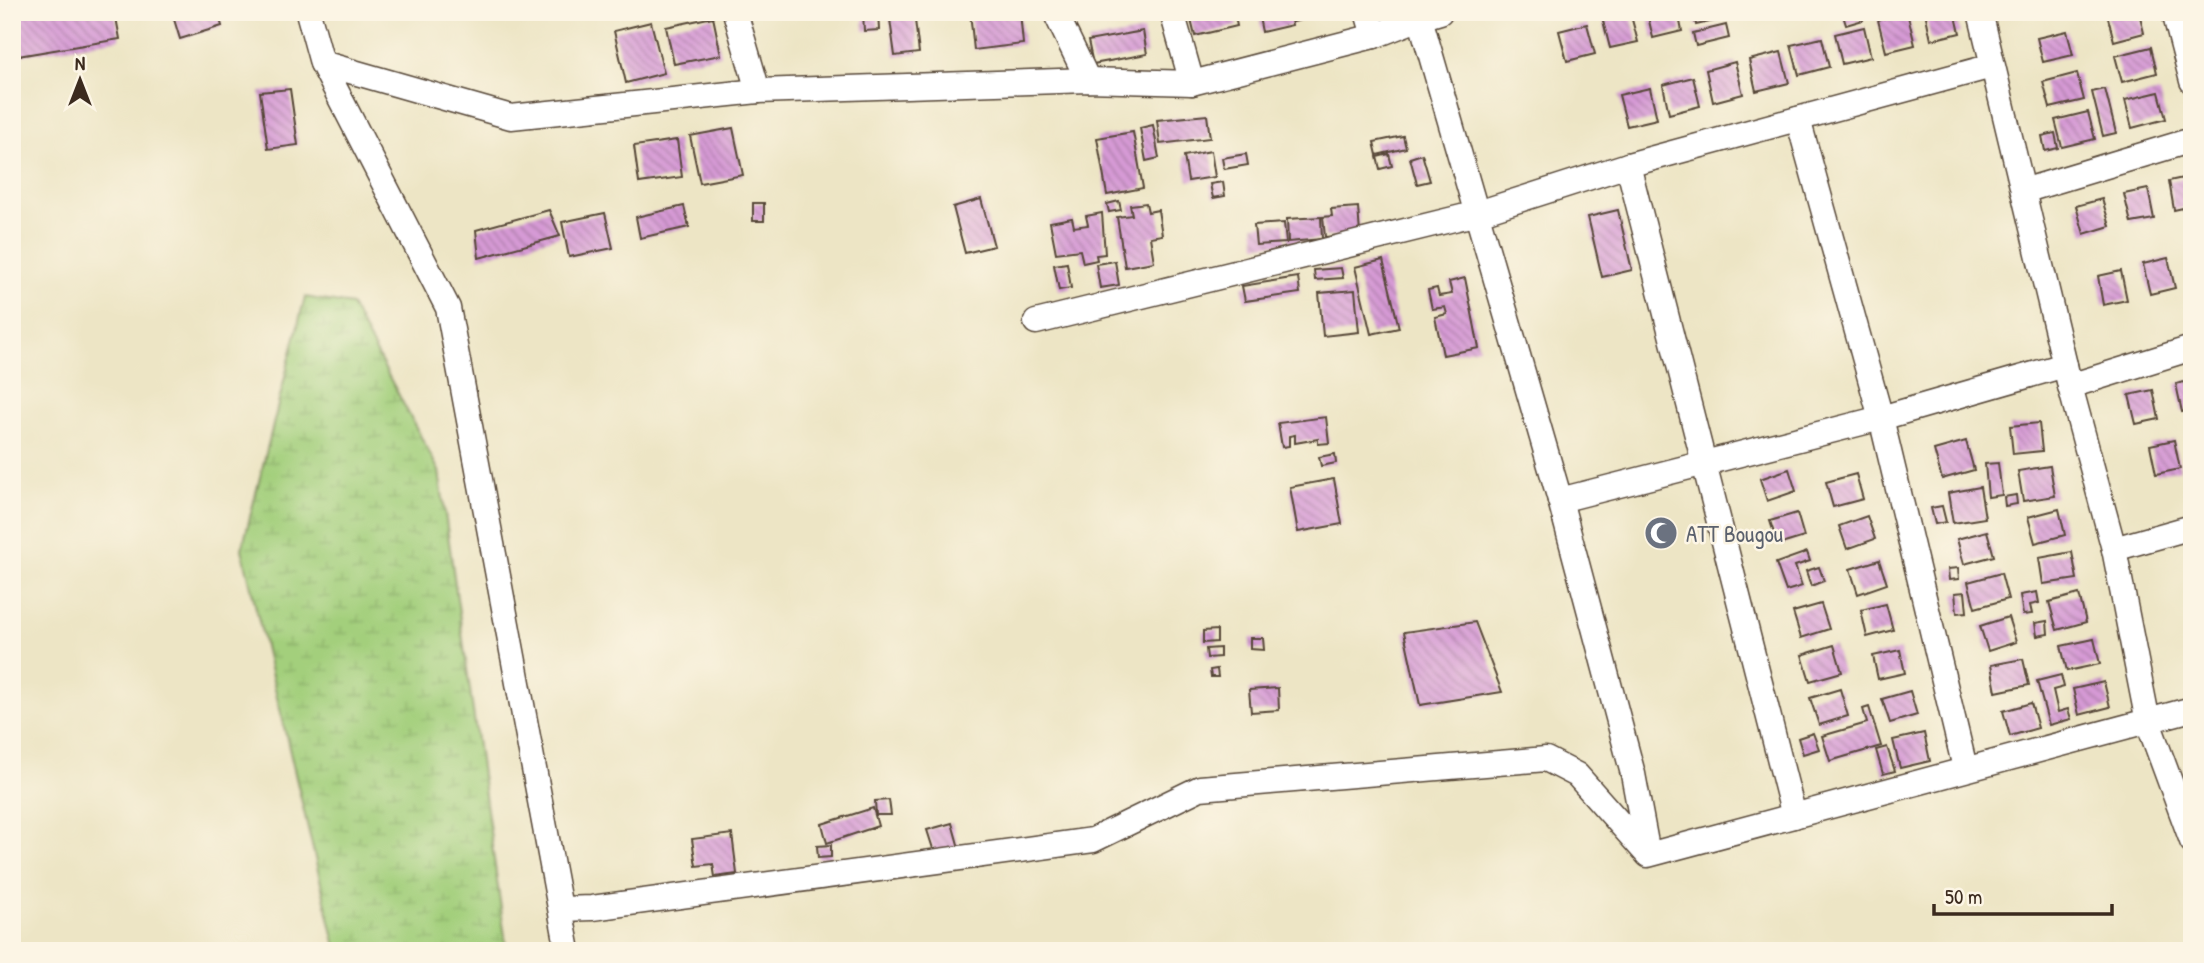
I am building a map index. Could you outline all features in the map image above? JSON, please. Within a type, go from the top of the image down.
[{"type":"street","points":[[308,12],[322,63],[448,308],[568,951]]},
{"type":"street","points":[[735,12],[758,91]]},
{"type":"street","points":[[1055,12],[1088,80]]},
{"type":"street","points":[[1172,12],[1192,83]]},
{"type":"street","points":[[1980,12],[2067,375],[2113,549],[2148,722],[2192,841]]},
{"type":"street","points":[[2174,12],[2192,81]]},
{"type":"street","points":[[322,63],[511,117],[758,91],[1088,80],[1192,83],[1371,24],[1430,15],[1478,213],[1560,500],[1633,774],[1648,855]]},
{"type":"street","points":[[1036,322],[1478,213],[1628,165],[1992,66]]},
{"type":"street","points":[[1798,119],[1881,418],[1965,768]]},
{"type":"street","points":[[2024,191],[2192,140]]},
{"type":"street","points":[[1628,165],[1794,816]]},
{"type":"street","points":[[1560,500],[1881,418],[2192,348]]},
{"type":"street","points":[[2113,549],[2192,527]]},
{"type":"street","points":[[1648,855],[2192,709]]},
{"type":"street","points":[[561,909],[592,908],[1093,840],[1200,788],[1546,760],[1577,775],[1648,855]]},
{"type":"green space","points":[[305,297],[351,305],[439,471],[507,951],[337,951],[242,549]]},
{"type":"building","points":[[12,12],[115,12],[120,39],[12,57]]},
{"type":"building","points":[[186,12],[218,12],[222,26],[180,39],[173,16]]},
{"type":"building","points":[[863,12],[878,12],[879,30],[864,31]]},
{"type":"building","points":[[889,12],[914,12],[919,53],[895,56]]},
{"type":"building","points":[[970,12],[1020,12],[1023,44],[974,50]]},
{"type":"building","points":[[1189,12],[1234,12],[1237,26],[1195,36]]},
{"type":"building","points":[[1258,12],[1289,12],[1292,25],[1262,32]]},
{"type":"building","points":[[1291,12],[1309,12],[1310,18],[1293,22]]},
{"type":"building","points":[[1630,12],[1638,42],[1610,48],[1602,17]]},
{"type":"building","points":[[1647,12],[1678,12],[1682,31],[1653,38]]},
{"type":"building","points":[[1693,12],[1725,12],[1727,18],[1696,25]]},
{"type":"building","points":[[1842,12],[1861,12],[1863,20],[1846,25]]},
{"type":"building","points":[[1907,12],[1915,45],[1886,52],[1878,20]]},
{"type":"building","points":[[1925,12],[1955,12],[1960,33],[1931,40]]},
{"type":"building","points":[[2139,12],[2144,33],[2114,41],[2107,14]]},
{"type":"building","points":[[713,17],[721,55],[674,64],[666,27]]},
{"type":"building","points":[[651,22],[664,73],[626,83],[614,31]]},
{"type":"building","points":[[1587,24],[1595,54],[1567,61],[1559,31]]},
{"type":"building","points":[[1726,25],[1729,38],[1696,46],[1693,33]]},
{"type":"building","points":[[1864,27],[1871,57],[1842,64],[1835,34]]},
{"type":"building","points":[[1143,31],[1147,54],[1093,64],[1088,41]]},
{"type":"building","points":[[2067,31],[2073,55],[2043,62],[2037,38]]},
{"type":"building","points":[[1822,38],[1829,67],[1799,75],[1791,45]]},
{"type":"building","points":[[2151,47],[2157,73],[2122,82],[2115,56]]},
{"type":"building","points":[[1781,52],[1789,83],[1756,91],[1749,60]]},
{"type":"building","points":[[1735,62],[1743,94],[1713,102],[1706,70]]},
{"type":"building","points":[[2077,73],[2084,100],[2050,108],[2043,82]]},
{"type":"building","points":[[1693,77],[1700,106],[1669,114],[1663,85]]},
{"type":"building","points":[[1650,88],[1657,119],[1627,126],[1619,95]]},
{"type":"building","points":[[290,89],[298,145],[268,149],[260,92]]},
{"type":"building","points":[[2105,89],[2116,133],[2103,136],[2092,92]]},
{"type":"building","points":[[2159,92],[2166,119],[2132,128],[2125,100]]},
{"type":"building","points":[[2088,112],[2095,139],[2062,147],[2055,120]]},
{"type":"building","points":[[1207,115],[1210,138],[1160,144],[1157,120]]},
{"type":"building","points":[[1153,125],[1159,158],[1146,161],[1140,128]]},
{"type":"building","points":[[733,128],[743,175],[700,183],[690,136]]},
{"type":"building","points":[[1133,132],[1143,188],[1107,195],[1097,138]]},
{"type":"building","points":[[2055,133],[2058,148],[2045,151],[2042,136]]},
{"type":"building","points":[[1403,136],[1406,148],[1377,155],[1374,142]]},
{"type":"building","points":[[677,140],[682,177],[639,183],[634,146]]},
{"type":"building","points":[[1211,151],[1215,177],[1188,181],[1184,156]]},
{"type":"building","points":[[1246,154],[1248,165],[1224,169],[1222,158]]},
{"type":"building","points":[[1389,154],[1392,166],[1380,169],[1377,157]]},
{"type":"building","points":[[1422,154],[1430,181],[1417,184],[1410,158]]},
{"type":"building","points":[[2192,176],[2192,206],[2174,210],[2169,181]]},
{"type":"building","points":[[1223,182],[1225,196],[1213,198],[1210,184]]},
{"type":"building","points":[[2148,189],[2154,219],[2131,223],[2124,194]]},
{"type":"building","points":[[981,199],[994,246],[965,253],[953,207]]},
{"type":"building","points":[[2102,199],[2110,226],[2084,234],[2076,206]]},
{"type":"building","points":[[1119,201],[1121,210],[1109,212],[1107,204]]},
{"type":"building","points":[[753,203],[764,203],[764,221],[753,221]]},
{"type":"building","points":[[1146,203],[1148,212],[1158,210],[1162,235],[1150,237],[1154,262],[1125,267],[1117,217],[1132,215],[1130,205]]},
{"type":"building","points":[[684,206],[689,227],[640,238],[636,217]]},
{"type":"building","points":[[1358,207],[1360,234],[1325,237],[1323,217],[1332,216],[1331,209]]},
{"type":"building","points":[[549,210],[560,236],[479,258],[476,230]]},
{"type":"building","points":[[1618,210],[1632,270],[1602,277],[1588,217]]},
{"type":"building","points":[[605,213],[613,248],[569,257],[562,222]]},
{"type":"building","points":[[1102,213],[1105,254],[1096,255],[1097,260],[1083,263],[1080,250],[1056,253],[1050,222],[1072,218],[1074,227],[1088,225],[1086,216]]},
{"type":"building","points":[[1321,217],[1322,239],[1288,242],[1287,219]]},
{"type":"building","points":[[1284,223],[1286,243],[1256,245],[1254,225]]},
{"type":"building","points":[[2168,258],[2175,288],[2150,294],[2143,264]]},
{"type":"building","points":[[1383,260],[1399,328],[1371,334],[1355,267]]},
{"type":"building","points":[[1115,261],[1119,285],[1100,288],[1096,264]]},
{"type":"building","points":[[1067,263],[1071,288],[1059,290],[1054,265]]},
{"type":"building","points":[[1341,268],[1343,278],[1315,280],[1314,270]]},
{"type":"building","points":[[2121,271],[2127,300],[2103,305],[2098,276]]},
{"type":"building","points":[[1298,277],[1300,293],[1245,301],[1242,286]]},
{"type":"building","points":[[1465,278],[1479,348],[1443,355],[1435,317],[1447,314],[1445,307],[1432,309],[1428,290],[1437,288],[1439,296],[1452,294],[1449,282]]},
{"type":"building","points":[[1355,290],[1359,332],[1323,336],[1319,293]]},
{"type":"building","points":[[2192,380],[2192,410],[2182,412],[2176,384]]},
{"type":"building","points":[[2153,390],[2159,419],[2136,424],[2129,395]]},
{"type":"building","points":[[1326,417],[1329,443],[1318,444],[1318,439],[1295,443],[1295,435],[1289,436],[1289,446],[1282,447],[1278,423]]},
{"type":"building","points":[[2039,423],[2042,451],[2013,454],[2010,426]]},
{"type":"building","points":[[2174,440],[2180,469],[2156,474],[2150,445]]},
{"type":"building","points":[[1966,441],[1974,470],[1942,479],[1934,450]]},
{"type":"building","points":[[1335,454],[1336,463],[1321,466],[1319,457]]},
{"type":"building","points":[[1998,463],[2002,495],[1988,497],[1985,464]]},
{"type":"building","points":[[2050,466],[2055,496],[2023,501],[2018,471]]},
{"type":"building","points":[[1789,469],[1796,491],[1767,501],[1760,479]]},
{"type":"building","points":[[1856,474],[1863,499],[1833,507],[1826,482]]},
{"type":"building","points":[[1334,479],[1342,524],[1298,532],[1290,487]]},
{"type":"building","points":[[1980,487],[1985,518],[1953,523],[1948,493]]},
{"type":"building","points":[[2016,495],[2017,504],[2005,506],[2004,497]]},
{"type":"building","points":[[1942,506],[1946,522],[1935,524],[1931,508]]},
{"type":"building","points":[[2059,509],[2065,535],[2035,543],[2028,517]]},
{"type":"building","points":[[1797,513],[1804,537],[1778,545],[1770,521]]},
{"type":"building","points":[[1867,516],[1875,539],[1847,549],[1839,526]]},
{"type":"building","points":[[1987,531],[1994,556],[1964,564],[1957,539]]},
{"type":"building","points":[[1807,552],[1810,561],[1795,566],[1802,586],[1786,591],[1776,563]]},
{"type":"building","points":[[2072,552],[2077,579],[2043,584],[2039,558]]},
{"type":"building","points":[[1879,560],[1887,584],[1858,594],[1850,569]]},
{"type":"building","points":[[1819,567],[1824,581],[1811,586],[1806,571]]},
{"type":"building","points":[[1958,568],[1959,579],[1949,580],[1948,569]]},
{"type":"building","points":[[2001,573],[2008,599],[1975,608],[1968,582]]},
{"type":"building","points":[[1965,592],[1967,612],[1957,613],[1955,593]]},
{"type":"building","points":[[2037,592],[2039,603],[2030,605],[2032,614],[2023,615],[2020,595]]},
{"type":"building","points":[[2079,594],[2086,622],[2057,630],[2049,602]]},
{"type":"building","points":[[1821,604],[1829,629],[1801,638],[1793,612]]},
{"type":"building","points":[[1886,604],[1893,630],[1867,637],[1861,610]]},
{"type":"building","points":[[2008,617],[2016,642],[1988,651],[1980,626]]},
{"type":"building","points":[[2047,621],[2048,634],[2037,636],[2035,623]]},
{"type":"building","points":[[1475,622],[1502,692],[1420,705],[1404,632]]},
{"type":"building","points":[[1217,630],[1217,642],[1203,643],[1203,631]]},
{"type":"building","points":[[1250,638],[1263,638],[1264,650],[1250,649]]},
{"type":"building","points":[[2094,639],[2100,664],[2067,671],[2061,646]]},
{"type":"building","points":[[1834,645],[1842,672],[1810,681],[1802,655]]},
{"type":"building","points":[[1220,648],[1220,657],[1207,658],[1206,649]]},
{"type":"building","points":[[1900,650],[1905,673],[1878,679],[1873,656]]},
{"type":"building","points":[[2023,659],[2029,685],[1996,692],[1991,665]]},
{"type":"building","points":[[1217,669],[1218,677],[1211,677],[1210,670]]},
{"type":"building","points":[[2061,675],[2064,687],[2053,690],[2058,712],[2068,709],[2071,719],[2049,725],[2037,681]]},
{"type":"building","points":[[2104,682],[2110,707],[2079,715],[2073,689]]},
{"type":"building","points":[[1278,688],[1279,710],[1251,712],[1249,690]]},
{"type":"building","points":[[1840,689],[1848,716],[1819,725],[1810,698]]},
{"type":"building","points":[[1910,691],[1917,715],[1890,723],[1882,699]]},
{"type":"building","points":[[2031,703],[2038,728],[2010,736],[2003,711]]},
{"type":"building","points":[[1869,707],[1881,746],[1830,761],[1822,736],[1867,723],[1863,709]]},
{"type":"building","points":[[1813,733],[1819,749],[1803,754],[1798,738]]},
{"type":"building","points":[[1924,733],[1930,761],[1900,768],[1893,740]]},
{"type":"building","points":[[1887,747],[1895,771],[1883,774],[1876,750]]},
{"type":"building","points":[[889,800],[891,815],[876,815],[875,801]]},
{"type":"building","points":[[873,808],[878,826],[827,843],[822,824]]},
{"type":"building","points":[[952,823],[959,848],[935,855],[927,830]]},
{"type":"building","points":[[732,834],[737,874],[715,877],[713,864],[696,866],[692,839]]},
{"type":"building","points":[[831,845],[831,857],[818,858],[817,846]]},
{"type":"place","name":"ATT Bougou","points":[[1661,533]]}]
